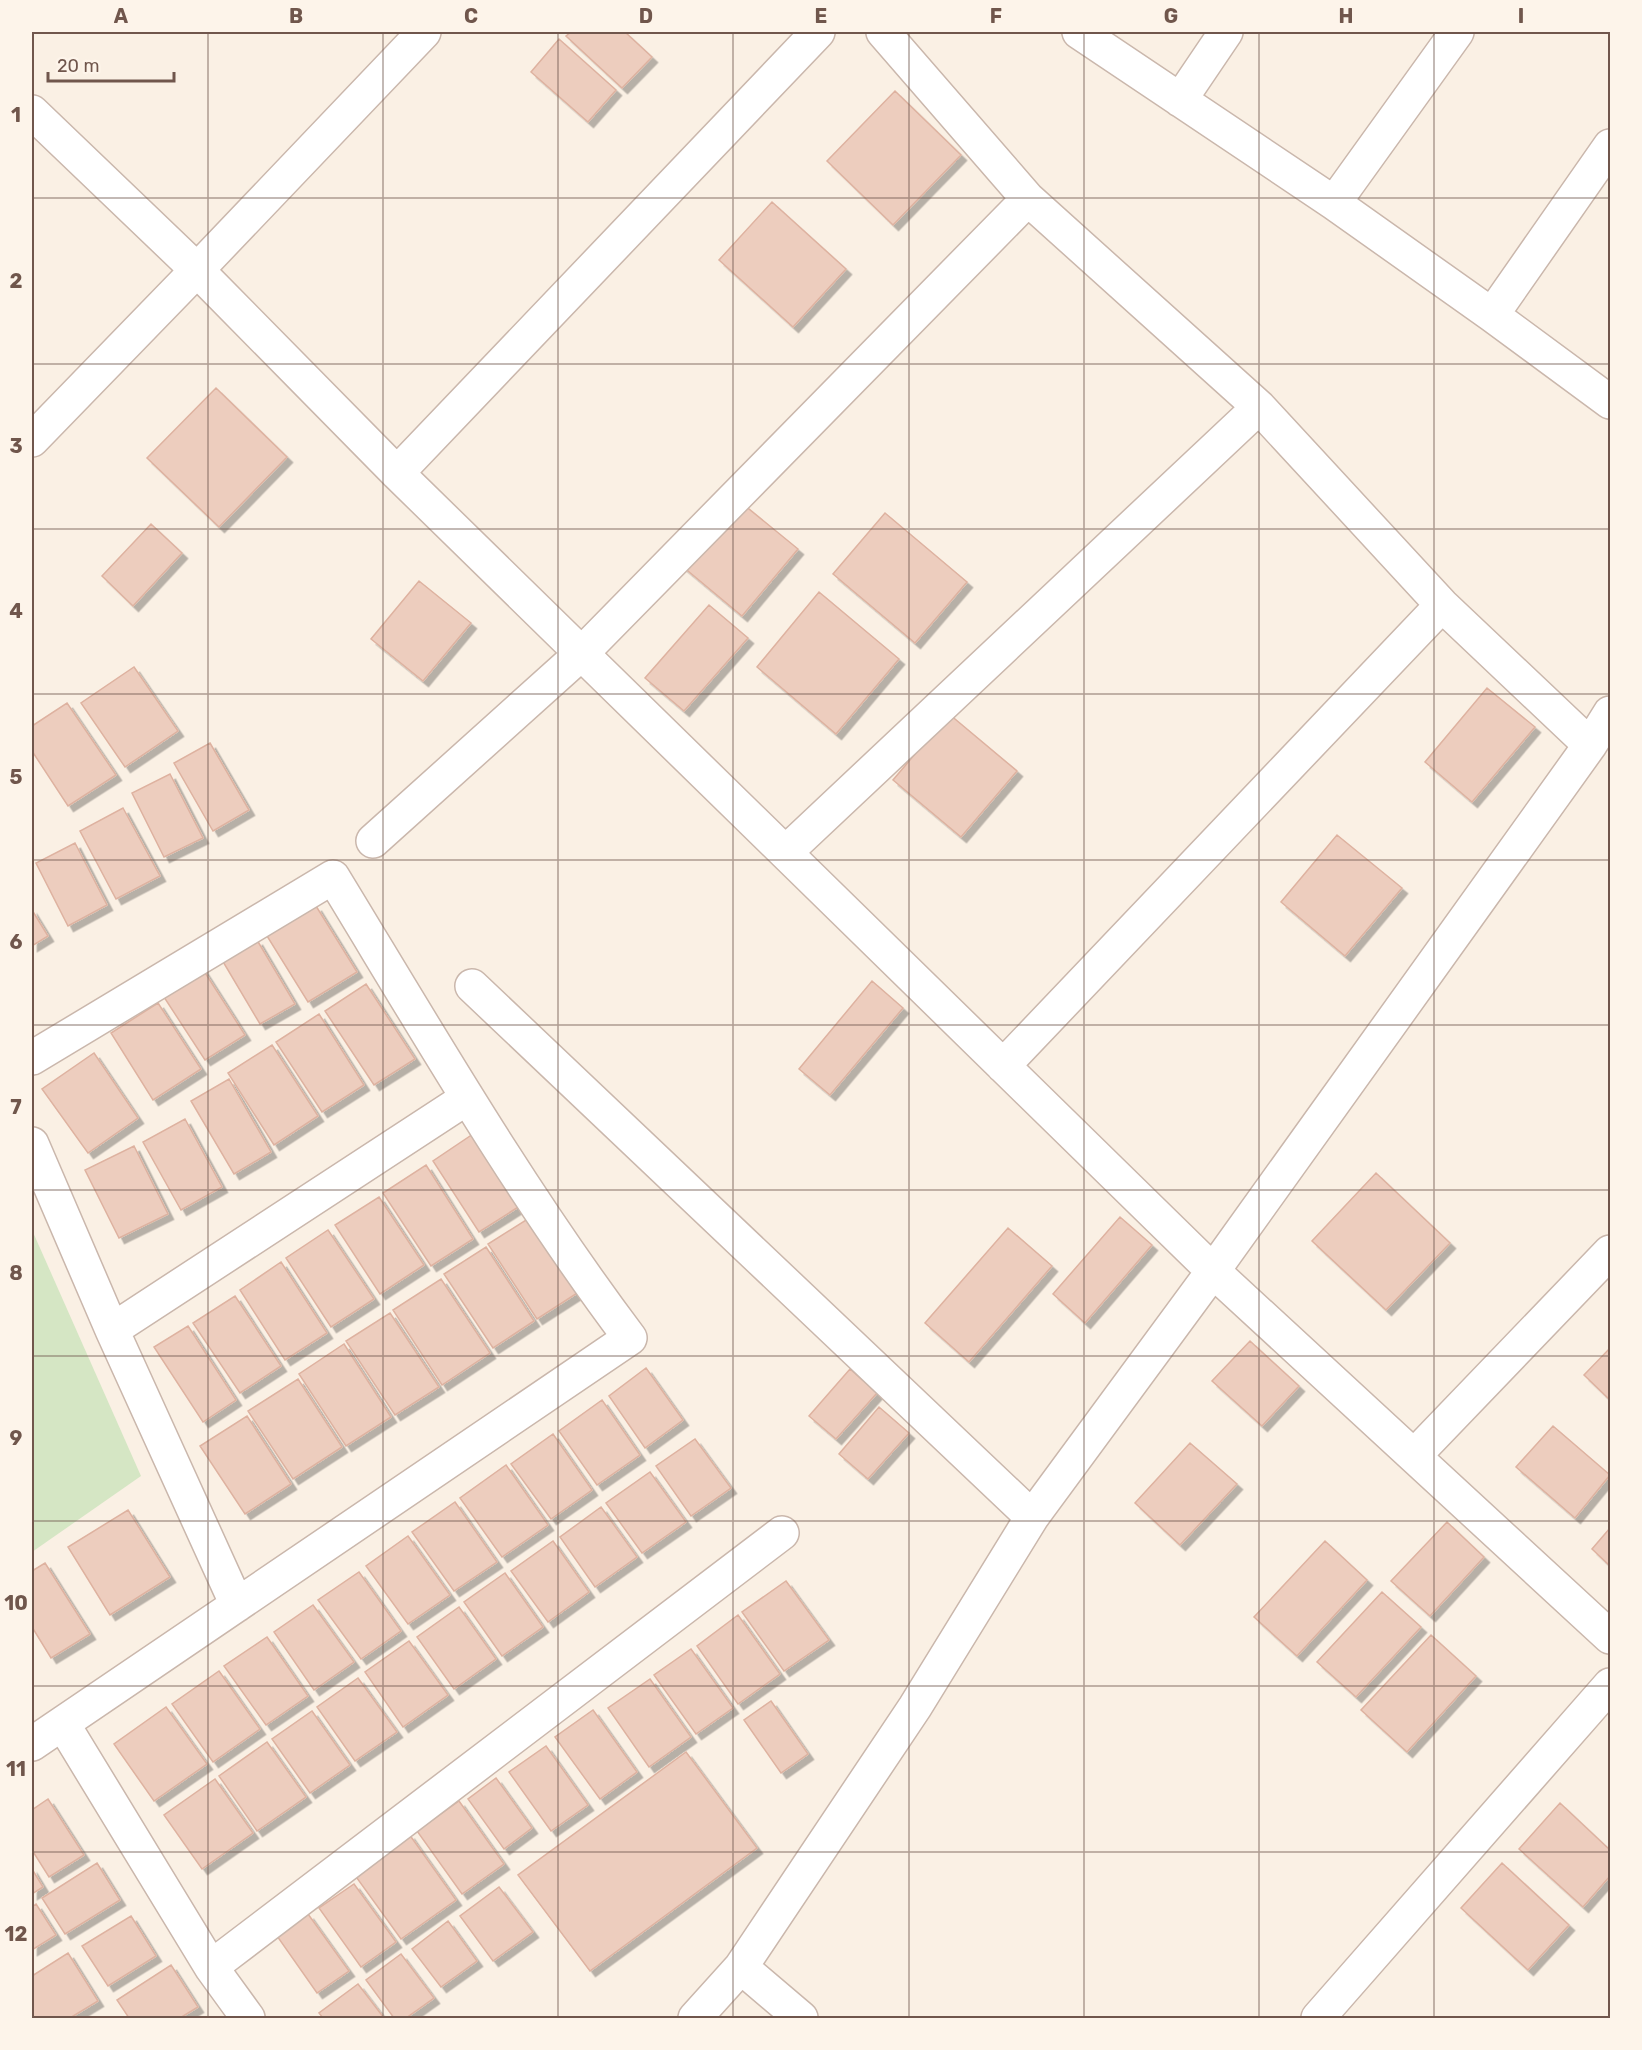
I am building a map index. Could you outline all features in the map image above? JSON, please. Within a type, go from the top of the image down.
[{"type":"street","points":[[32,440],[424,32]]},
{"type":"street","points":[[397,473],[818,32]]},
{"type":"street","points":[[883,32],[1028,199],[1259,407],[1442,605],[1590,745]]},
{"type":"street","points":[[1180,100],[1226,32]]},
{"type":"street","points":[[1334,202],[1457,32]]},
{"type":"street","points":[[1097,36],[1180,100],[1334,202],[1611,402]]},
{"type":"street","points":[[32,112],[197,270],[397,473],[1213,1271],[1611,1637]]},
{"type":"street","points":[[1492,315],[1611,146]]},
{"type":"street","points":[[373,841],[582,653],[1028,199]]},
{"type":"street","points":[[786,852],[1259,407]]},
{"type":"street","points":[[1003,1066],[1442,605]]},
{"type":"street","points":[[695,2019],[741,1967],[915,1707],[1032,1517],[1213,1271],[1611,713]]},
{"type":"street","points":[[32,1058],[333,877],[467,1098],[585,1279],[630,1338],[32,1744]]},
{"type":"street","points":[[472,986],[1032,1517]]},
{"type":"street","points":[[112,1330],[467,1098]]},
{"type":"street","points":[[32,1144],[112,1330],[237,1605]]},
{"type":"street","points":[[1414,1456],[1611,1252]]},
{"type":"street","points":[[211,1967],[782,1533]]},
{"type":"street","points":[[1318,2019],[1611,1685]]},
{"type":"street","points":[[63,1724],[211,1967],[248,2019]]},
{"type":"street","points":[[741,1967],[801,2019]]},
{"type":"green space","points":[[32,1230],[141,1476],[32,1552]]},
{"type":"building","points":[[571,32],[625,32],[652,57],[622,88],[566,36]]},
{"type":"building","points":[[559,39],[616,90],[588,122],[531,72]]},
{"type":"building","points":[[895,91],[961,155],[893,225],[827,161]]},
{"type":"building","points":[[772,202],[846,269],[793,327],[719,260]]},
{"type":"building","points":[[216,388],[287,457],[219,527],[147,458]]},
{"type":"building","points":[[738,500],[798,549],[742,616],[682,566]]},
{"type":"building","points":[[885,513],[967,582],[915,643],[833,574]]},
{"type":"building","points":[[151,524],[182,553],[133,606],[102,576]]},
{"type":"building","points":[[419,581],[471,623],[423,681],[371,639]]},
{"type":"building","points":[[819,592],[899,659],[836,734],[757,667]]},
{"type":"building","points":[[709,605],[748,638],[684,711],[645,678]]},
{"type":"building","points":[[134,667],[178,731],[125,767],[81,703]]},
{"type":"building","points":[[1487,688],[1535,727],[1472,802],[1425,762]]},
{"type":"building","points":[[67,703],[116,775],[68,806],[32,751],[32,726]]},
{"type":"building","points":[[949,714],[1017,771],[961,837],[893,780]]},
{"type":"building","points":[[210,743],[249,810],[213,831],[174,763]]},
{"type":"building","points":[[170,774],[203,838],[164,857],[132,793]]},
{"type":"building","points":[[123,808],[160,876],[116,899],[80,831]]},
{"type":"building","points":[[1337,835],[1402,888],[1345,956],[1281,902]]},
{"type":"building","points":[[75,843],[107,905],[68,926],[36,863]]},
{"type":"building","points":[[316,906],[357,972],[308,1002],[267,936]]},
{"type":"building","points":[[32,910],[48,936],[32,946]]},
{"type":"building","points":[[257,940],[295,1004],[260,1024],[222,960]]},
{"type":"building","points":[[202,968],[245,1035],[205,1060],[162,994]]},
{"type":"building","points":[[872,981],[903,1008],[830,1095],[799,1069]]},
{"type":"building","points":[[366,984],[415,1059],[374,1085],[325,1011]]},
{"type":"building","points":[[158,1003],[201,1069],[153,1100],[111,1033]]},
{"type":"building","points":[[319,1014],[364,1085],[322,1112],[276,1042]]},
{"type":"building","points":[[272,1045],[318,1116],[274,1145],[228,1073]]},
{"type":"building","points":[[94,1053],[138,1118],[88,1153],[42,1089]]},
{"type":"building","points":[[229,1079],[271,1152],[234,1174],[191,1101]]},
{"type":"building","points":[[185,1119],[222,1187],[181,1210],[143,1142]]},
{"type":"building","points":[[476,1132],[523,1204],[479,1232],[433,1161]]},
{"type":"building","points":[[134,1146],[168,1214],[119,1238],[85,1170]]},
{"type":"building","points":[[426,1165],[473,1239],[431,1266],[383,1193]]},
{"type":"building","points":[[1376,1173],[1450,1243],[1386,1310],[1312,1241]]},
{"type":"building","points":[[379,1197],[424,1265],[380,1294],[335,1225]]},
{"type":"building","points":[[534,1215],[582,1290],[537,1319],[488,1244]]},
{"type":"building","points":[[1120,1217],[1152,1245],[1085,1323],[1053,1294]]},
{"type":"building","points":[[1008,1228],[1052,1266],[969,1362],[925,1323]]},
{"type":"building","points":[[328,1230],[374,1299],[331,1327],[286,1258]]},
{"type":"building","points":[[486,1247],[534,1321],[493,1348],[444,1274]]},
{"type":"building","points":[[281,1262],[327,1333],[285,1360],[240,1290]]},
{"type":"building","points":[[441,1279],[490,1353],[442,1385],[393,1310]]},
{"type":"building","points":[[235,1296],[281,1366],[240,1393],[193,1323]]},
{"type":"building","points":[[390,1313],[439,1387],[395,1415],[346,1341]]},
{"type":"building","points":[[188,1326],[236,1400],[203,1422],[154,1347]]},
{"type":"building","points":[[1250,1341],[1299,1386],[1262,1426],[1212,1381]]},
{"type":"building","points":[[344,1344],[391,1417],[346,1446],[299,1374]]},
{"type":"building","points":[[1610,1348],[1610,1400],[1584,1375]]},
{"type":"building","points":[[646,1368],[683,1420],[645,1448],[609,1396]]},
{"type":"building","points":[[850,1369],[877,1393],[836,1439],[809,1416]]},
{"type":"building","points":[[298,1379],[342,1447],[293,1479],[248,1411]]},
{"type":"building","points":[[602,1400],[640,1455],[597,1485],[559,1431]]},
{"type":"building","points":[[879,1407],[909,1433],[868,1479],[839,1454]]},
{"type":"building","points":[[247,1416],[291,1484],[245,1514],[200,1446]]},
{"type":"building","points":[[1553,1426],[1610,1475],[1575,1518],[1516,1467]]},
{"type":"building","points":[[553,1434],[592,1490],[551,1519],[511,1464]]},
{"type":"building","points":[[695,1439],[731,1488],[691,1516],[656,1466]]},
{"type":"building","points":[[1190,1443],[1237,1484],[1180,1545],[1135,1503]]},
{"type":"building","points":[[506,1465],[548,1525],[502,1557],[460,1498]]},
{"type":"building","points":[[650,1472],[686,1522],[642,1553],[606,1503]]},
{"type":"building","points":[[455,1502],[497,1562],[454,1591],[412,1532]]},
{"type":"building","points":[[601,1507],[637,1557],[595,1587],[560,1537]]},
{"type":"building","points":[[128,1510],[170,1577],[110,1615],[68,1547]]},
{"type":"building","points":[[1447,1522],[1484,1557],[1430,1616],[1391,1581]]},
{"type":"building","points":[[1610,1528],[1610,1566],[1592,1549]]},
{"type":"building","points":[[408,1536],[450,1595],[408,1624],[366,1566]]},
{"type":"building","points":[[553,1541],[589,1592],[548,1622],[511,1571]]},
{"type":"building","points":[[1325,1541],[1367,1580],[1297,1656],[1254,1617]]},
{"type":"building","points":[[45,1563],[90,1634],[51,1658],[32,1627],[32,1571]]},
{"type":"building","points":[[359,1572],[401,1631],[361,1659],[318,1600]]},
{"type":"building","points":[[505,1573],[543,1627],[502,1656],[464,1602]]},
{"type":"building","points":[[786,1581],[829,1640],[784,1671],[742,1612]]},
{"type":"building","points":[[1382,1592],[1421,1627],[1356,1697],[1317,1662]]},
{"type":"building","points":[[313,1605],[354,1662],[314,1690],[274,1632]]},
{"type":"building","points":[[459,1607],[496,1659],[454,1689],[417,1637]]},
{"type":"building","points":[[738,1615],[780,1674],[738,1704],[697,1646]]},
{"type":"building","points":[[1431,1635],[1476,1676],[1407,1752],[1361,1710]]},
{"type":"building","points":[[267,1637],[308,1696],[266,1725],[224,1666]]},
{"type":"building","points":[[409,1641],[448,1695],[403,1727],[365,1672]]},
{"type":"building","points":[[691,1649],[733,1708],[696,1734],[654,1675]]},
{"type":"building","points":[[219,1671],[260,1729],[213,1762],[172,1704]]},
{"type":"building","points":[[358,1678],[397,1732],[355,1761],[317,1707]]},
{"type":"building","points":[[650,1679],[691,1737],[649,1767],[608,1708]]},
{"type":"building","points":[[771,1701],[808,1754],[781,1773],[744,1720]]},
{"type":"building","points":[[166,1707],[207,1764],[154,1801],[114,1744]]},
{"type":"building","points":[[593,1710],[637,1772],[600,1799],[555,1737]]},
{"type":"building","points":[[312,1711],[350,1765],[310,1793],[272,1739]]},
{"type":"building","points":[[267,1742],[306,1797],[257,1831],[219,1776]]},
{"type":"building","points":[[546,1746],[588,1805],[551,1831],[509,1772]]},
{"type":"building","points":[[686,1752],[757,1848],[590,1971],[518,1875]]},
{"type":"building","points":[[496,1778],[532,1828],[504,1849],[468,1799]]},
{"type":"building","points":[[215,1779],[253,1833],[202,1869],[164,1815]]},
{"type":"building","points":[[48,1799],[84,1855],[49,1877],[32,1850],[32,1810]]},
{"type":"building","points":[[459,1801],[504,1864],[462,1894],[417,1831]]},
{"type":"building","points":[[1560,1803],[1610,1850],[1610,1876],[1583,1907],[1519,1849]]},
{"type":"building","points":[[409,1834],[456,1900],[401,1939],[354,1874]]},
{"type":"building","points":[[97,1863],[120,1900],[65,1934],[42,1898]]},
{"type":"building","points":[[1502,1863],[1569,1925],[1528,1970],[1461,1908]]},
{"type":"building","points":[[32,1869],[43,1887],[32,1894]]},
{"type":"building","points":[[354,1884],[396,1942],[361,1967],[319,1908]]},
{"type":"building","points":[[499,1887],[533,1932],[493,1961],[460,1916]]},
{"type":"building","points":[[36,1904],[56,1935],[32,1950],[32,1907]]},
{"type":"building","points":[[308,1914],[349,1971],[317,1993],[277,1936]]},
{"type":"building","points":[[131,1916],[156,1956],[108,1986],[82,1946]]},
{"type":"building","points":[[448,1921],[477,1961],[441,1987],[412,1949]]},
{"type":"building","points":[[68,1953],[98,2001],[70,2018],[32,2018],[32,1976]]},
{"type":"building","points":[[401,1954],[434,1998],[406,2018],[394,2018],[366,1980]]},
{"type":"building","points":[[171,1965],[198,2007],[180,2018],[129,2018],[117,2000]]},
{"type":"building","points":[[358,1984],[384,2018],[323,2018],[319,2013]]}]
